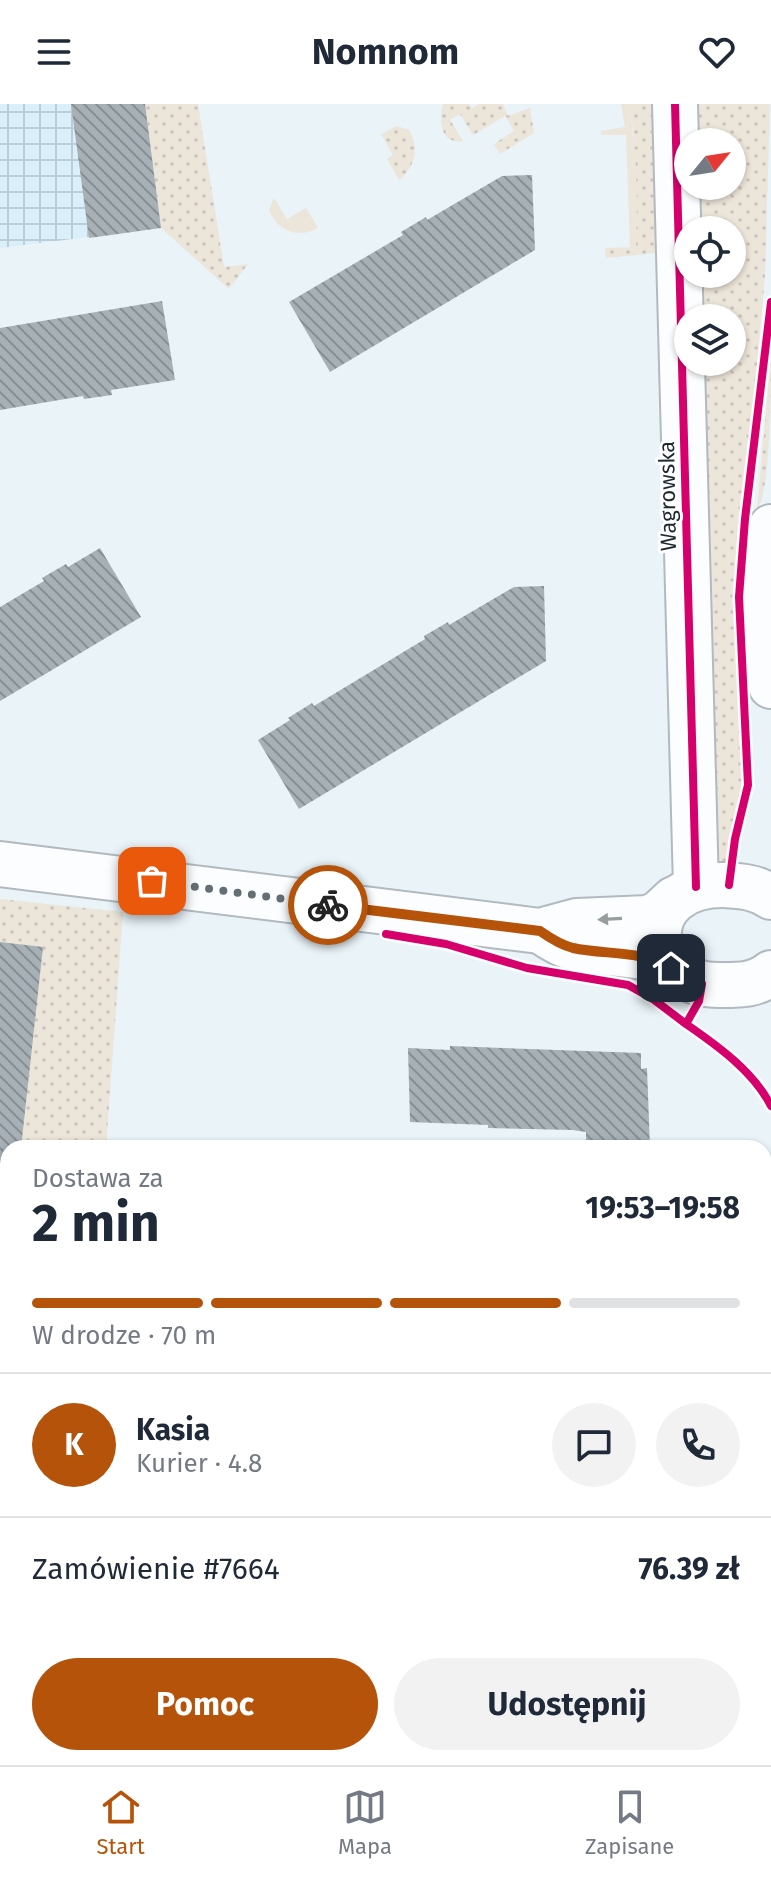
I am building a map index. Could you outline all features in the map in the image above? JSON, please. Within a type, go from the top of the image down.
[{"type":"street","name":"Wagrowska","points":[[675,104],[685,893]]},
{"type":"street","points":[[771,527],[764,611],[771,686]]},
{"type":"street","points":[[0,864],[540,931],[577,921],[648,918],[685,893],[766,886]]},
{"type":"street","points":[[671,968],[662,950],[659,934],[662,920],[685,893]]},
{"type":"street","points":[[540,931],[574,949],[647,957],[699,984],[745,985],[767,979]]},
{"type":"shaded area","points":[[0,104],[145,104],[161,228],[0,248]]},
{"type":"shaded area","points":[[145,104],[198,104],[224,267],[248,264],[229,289],[161,228]]},
{"type":"shaded area","points":[[443,104],[469,104],[472,108],[479,104],[503,104],[508,116],[530,108],[534,133],[500,154],[494,144],[514,131],[505,116],[473,135],[460,114],[450,120],[463,141],[455,141],[443,130]]},
{"type":"shaded area","points":[[621,104],[629,104],[634,139],[636,247],[630,247],[626,135],[601,135],[601,131],[625,127]]},
{"type":"shaded area","points":[[629,104],[663,104],[666,252],[606,258],[605,248],[635,247],[634,135]]},
{"type":"shaded area","points":[[687,104],[770,104],[765,275],[746,492],[743,765],[736,864],[715,865],[694,376],[746,376],[746,304],[692,304],[691,288],[746,288],[746,216],[690,216],[689,200],[746,200],[746,128],[688,128]]},
{"type":"shaded area","points":[[397,126],[409,130],[415,150],[412,163],[399,180],[387,159],[393,155],[381,134]]},
{"type":"shaded area","points":[[274,198],[287,219],[306,208],[318,228],[296,233],[283,228],[269,210]]},
{"type":"shaded area","points":[[771,357],[768,462],[762,500],[757,509]]},
{"type":"shaded area","points":[[0,899],[123,912],[107,1140],[0,1140]]},
{"type":"building","points":[[71,104],[145,104],[161,228],[89,238]]},
{"type":"building","points":[[532,175],[535,250],[330,372],[289,302],[403,235],[401,232],[426,217],[427,220],[502,176]]},
{"type":"building","points":[[162,301],[175,380],[111,390],[112,395],[84,399],[83,396],[0,410],[0,328]]},
{"type":"building","points":[[100,548],[141,617],[0,701],[0,607],[44,581],[42,578]]},
{"type":"building","points":[[544,586],[546,661],[299,809],[258,740],[312,703],[314,706],[448,622],[449,625],[514,587]]},
{"type":"building","points":[[0,942],[43,947],[22,1140],[0,1140]]},
{"type":"building","points":[[450,1046],[641,1053],[641,1069],[647,1068],[650,1140],[586,1140],[586,1132],[572,1130],[410,1122],[408,1048],[450,1050]]},
{"type":"cycle path","points":[[675,104],[696,887]]},
{"type":"cycle path","points":[[729,885],[735,839],[748,785],[739,597],[745,519],[771,302]]},
{"type":"cycle path","points":[[386,934],[446,944],[527,968],[628,985],[686,1024],[699,1001],[702,984]]},
{"type":"cycle path","points":[[686,1024],[745,1071],[771,1106]]},
{"type":"way so far","points":[[152,881],[328,905]]},
{"type":"route","points":[[328,905],[540,931],[574,949],[647,957],[671,968]]}]
